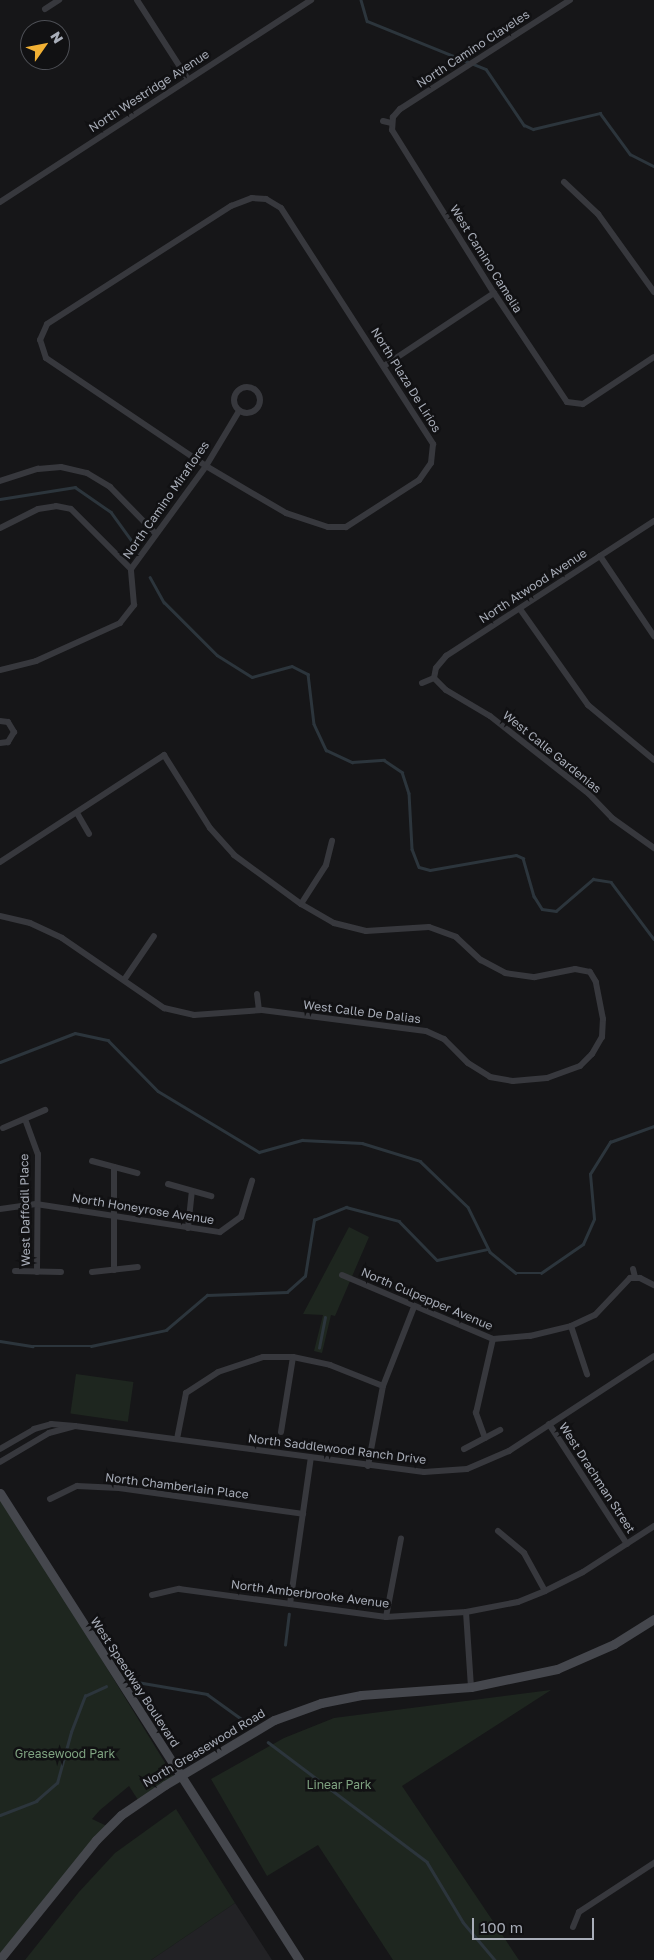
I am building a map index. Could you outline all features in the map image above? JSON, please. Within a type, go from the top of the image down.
[{"type":"main road","name":"West Speedway Boulevard","points":[[0,1493],[179,1776],[299,1960]]},
{"type":"main road","name":"North Greasewood Road","points":[[0,1959],[110,1824],[137,1803],[179,1776],[274,1720],[321,1703],[396,1691],[471,1687],[557,1669],[614,1644],[654,1618]]},
{"type":"street","points":[[45,9],[59,0]]},
{"type":"street","points":[[137,0],[188,79]]},
{"type":"street","name":"North Westridge Avenue","points":[[0,202],[311,0]]},
{"type":"street","name":"North Camino Claveles","points":[[392,122],[400,109],[569,0]]},
{"type":"street","points":[[383,121],[392,122]]},
{"type":"street","name":"West Camino Camelia","points":[[392,122],[394,135],[558,393],[573,406],[583,404],[654,357]]},
{"type":"street","points":[[564,182],[598,214],[625,247],[654,292]]},
{"type":"street","name":"North Plaza De Lirios","points":[[252,198],[266,198],[281,208],[433,444],[431,463],[419,480],[346,526],[328,527],[286,513],[206,466],[46,358],[40,340],[47,324],[231,206],[252,198]]},
{"type":"street","points":[[384,366],[494,293]]},
{"type":"street","name":"North Camino Miraflores","points":[[248,387],[256,390],[260,398],[258,407],[248,414],[239,411],[233,400],[236,392],[248,387]]},
{"type":"street","name":"North Camino Miraflores","points":[[0,670],[36,661],[120,623],[134,605],[131,569],[155,533],[206,466],[239,411]]},
{"type":"street","points":[[0,481],[38,469],[61,467],[87,472],[110,487],[155,533]]},
{"type":"street","points":[[0,528],[38,510],[56,506],[71,509],[131,569]]},
{"type":"street","name":"North Atwood Avenue","points":[[434,678],[436,668],[446,656],[654,521]]},
{"type":"street","points":[[600,556],[654,636]]},
{"type":"street","points":[[520,609],[588,705],[654,760]]},
{"type":"street","points":[[422,684],[434,678]]},
{"type":"street","name":"West Calle Gardenias","points":[[434,678],[446,690],[490,716],[588,794],[612,818],[654,848]]},
{"type":"street","points":[[0,721],[8,722],[14,732],[8,742],[0,743]]},
{"type":"street","points":[[0,862],[164,755],[210,828],[234,855],[302,904],[326,865],[332,841]]},
{"type":"street","points":[[77,813],[89,834]]},
{"type":"street","name":"West Calle De Dalias","points":[[0,916],[49,931],[164,1008],[194,1015],[259,1010],[426,1031],[444,1039],[468,1062],[490,1077],[514,1081],[548,1078],[580,1066],[592,1054],[602,1037],[603,1019],[592,969],[575,969],[535,978],[505,973],[481,960],[456,937],[429,927],[366,931],[334,923],[302,904]]},
{"type":"street","points":[[124,980],[154,936]]},
{"type":"street","points":[[257,994],[259,1010]]},
{"type":"street","points":[[3,1128],[45,1110]]},
{"type":"street","name":"West Daffodil Place","points":[[25,1119],[38,1154],[36,1204],[37,1272]]},
{"type":"street","points":[[92,1161],[137,1173]]},
{"type":"street","points":[[114,1167],[112,1217],[114,1270]]},
{"type":"street","name":"North Honeyrose Avenue","points":[[0,1209],[36,1204],[220,1232],[234,1224],[241,1217],[252,1181]]},
{"type":"street","points":[[168,1184],[211,1196]]},
{"type":"street","points":[[188,1228],[192,1191]]},
{"type":"street","points":[[92,1272],[138,1267]]},
{"type":"street","points":[[633,1269],[635,1278],[654,1285]]},
{"type":"street","points":[[15,1271],[61,1272]]},
{"type":"street","name":"North Culpepper Avenue","points":[[342,1275],[414,1307],[494,1339],[530,1336],[571,1326],[595,1315],[624,1282],[635,1278]]},
{"type":"street","points":[[368,1466],[383,1386],[414,1307]]},
{"type":"street","points":[[571,1326],[587,1374]]},
{"type":"street","points":[[485,1438],[476,1413],[494,1339]]},
{"type":"street","name":"North Saddlewood Ranch Drive","points":[[0,1449],[34,1429],[51,1424],[177,1439],[368,1466],[424,1472],[467,1470],[509,1451],[654,1356]]},
{"type":"street","points":[[177,1439],[185,1392],[218,1372],[263,1357],[293,1357],[330,1365],[383,1386]]},
{"type":"street","points":[[281,1432],[293,1357]]},
{"type":"street","name":"West Drachman Street","points":[[549,1424],[627,1544]]},
{"type":"street","name":"North Saddlewood Ranch Drive","points":[[0,1462],[49,1433],[76,1426]]},
{"type":"street","points":[[464,1449],[500,1430]]},
{"type":"street","points":[[290,1604],[311,1457]]},
{"type":"street","name":"North Chamberlain Place","points":[[50,1499],[77,1486],[119,1488],[303,1514]]},
{"type":"street","name":"North Amberbrooke Avenue","points":[[152,1596],[179,1589],[386,1617],[466,1612],[518,1602],[545,1591],[627,1544],[654,1526]]},
{"type":"street","points":[[498,1531],[524,1553],[545,1591]]},
{"type":"street","points":[[386,1617],[401,1538]]},
{"type":"street","points":[[466,1612],[471,1687]]},
{"type":"street","points":[[573,1927],[579,1912],[654,1863]]},
{"type":"shaded area","points":[[235,1903],[272,1960],[151,1960]]},
{"type":"green space","points":[[349,1227],[369,1237],[335,1316],[331,1315],[322,1353],[314,1351],[323,1315],[303,1314]]},
{"type":"green space","points":[[76,1374],[133,1382],[128,1422],[70,1414]]},
{"type":"green space","name":"Greasewood Park","points":[[0,1494],[175,1779],[140,1803],[129,1786],[100,1810],[92,1819],[109,1827],[5,1960],[0,1960]]},
{"type":"green space","name":"Linear Park","points":[[551,1690],[402,1786],[519,1960],[393,1960],[318,1845],[267,1876],[211,1779],[284,1738],[334,1718]]},
{"type":"green space","points":[[176,1809],[235,1903],[151,1960],[25,1960],[79,1892],[115,1853]]},
{"type":"waterway","points":[[361,0],[367,21],[486,69],[524,125],[533,129],[600,113],[630,154],[654,166]]},
{"type":"waterway","points":[[0,499],[75,487],[111,512],[137,548]]},
{"type":"waterway","points":[[150,577],[164,602],[217,655],[252,677],[292,666],[308,674],[314,724],[326,750],[352,762],[384,760],[402,772],[409,793],[412,849],[419,867],[430,870],[516,855],[523,858],[534,896],[542,909],[556,911],[593,879],[611,882],[654,939]]},
{"type":"waterway","points":[[0,1062],[75,1033],[108,1040],[158,1091],[259,1152],[302,1140],[362,1143],[420,1161],[468,1207],[490,1252],[516,1273],[541,1273],[583,1244],[594,1219],[590,1174],[610,1142],[654,1126]]},
{"type":"waterway","points":[[0,1341],[33,1346],[91,1346],[166,1330],[207,1295],[287,1292],[305,1276],[314,1220],[346,1207],[399,1221],[437,1260],[488,1249]]},
{"type":"waterway","points":[[319,1348],[325,1318]]},
{"type":"waterway","points":[[285,1645],[289,1614]]},
{"type":"waterway","points":[[137,1682],[207,1694],[243,1720]]},
{"type":"waterway","points":[[0,1815],[36,1801],[57,1783],[71,1732],[85,1696],[106,1686]]},
{"type":"waterway","points":[[268,1742],[427,1862],[463,1922],[495,1960]]}]
